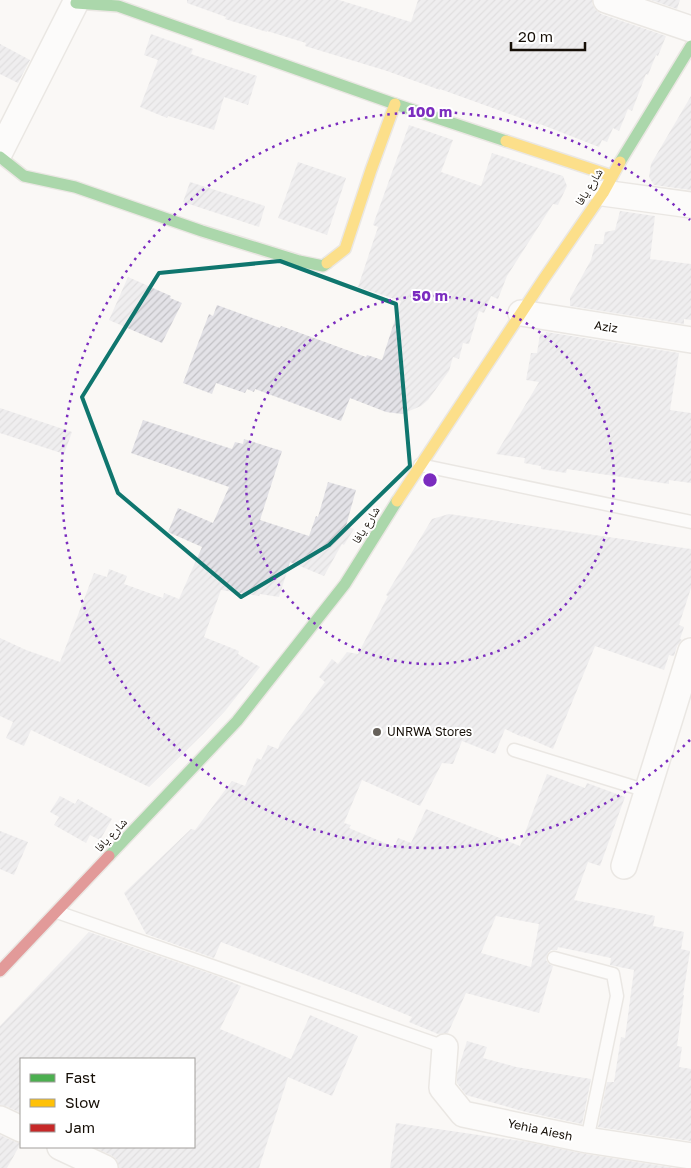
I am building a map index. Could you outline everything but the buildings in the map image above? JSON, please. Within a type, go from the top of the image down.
[{"type":"street","points":[[606,0],[691,29]]},
{"type":"street","points":[[0,152],[77,1],[118,6],[395,104],[607,185],[691,205]]},
{"type":"street","name":"شارع يافا","points":[[0,971],[237,721],[345,584],[420,464],[607,185],[691,46]]},
{"type":"street","points":[[0,157],[24,176],[75,187],[202,231],[299,261],[323,266],[345,249],[395,104]]},
{"type":"street","name":"Aziz","points":[[521,313],[691,340]]},
{"type":"street","points":[[624,866],[691,651]]},
{"type":"street","name":"Yehia Aiesh","points":[[446,1047],[442,1088],[463,1114],[586,1140],[691,1156]]},
{"type":"street","points":[[0,1119],[20,1129]]},
{"type":"street","points":[[62,1148],[105,1168]]},
{"type":"lane","points":[[420,464],[691,522]]},
{"type":"lane","points":[[514,750],[647,791]]},
{"type":"lane","points":[[57,912],[446,1047]]},
{"type":"lane","points":[[554,958],[613,974],[617,996],[586,1140]]},
{"type":"highlighted area","points":[[280,261],[396,304],[410,466],[329,545],[241,597],[118,493],[82,397],[159,273]]},
{"type":"traffic: fast","points":[[76,3],[118,6],[395,104],[506,141]]},
{"type":"traffic: fast","points":[[620,162],[691,46]]},
{"type":"traffic: fast","points":[[0,157],[24,176],[75,187],[202,231],[299,261],[323,266],[327,263]]},
{"type":"traffic: fast","points":[[109,856],[237,721],[345,584],[397,501]]},
{"type":"traffic: slow","points":[[327,263],[345,249],[395,104]]},
{"type":"traffic: slow","points":[[506,141],[612,176]]},
{"type":"traffic: slow","points":[[397,501],[543,280],[603,193],[620,162]]},
{"type":"traffic: jam","points":[[0,971],[109,856]]},
{"type":"place","name":"UNRWA Stores","points":[[377,732]]}]
